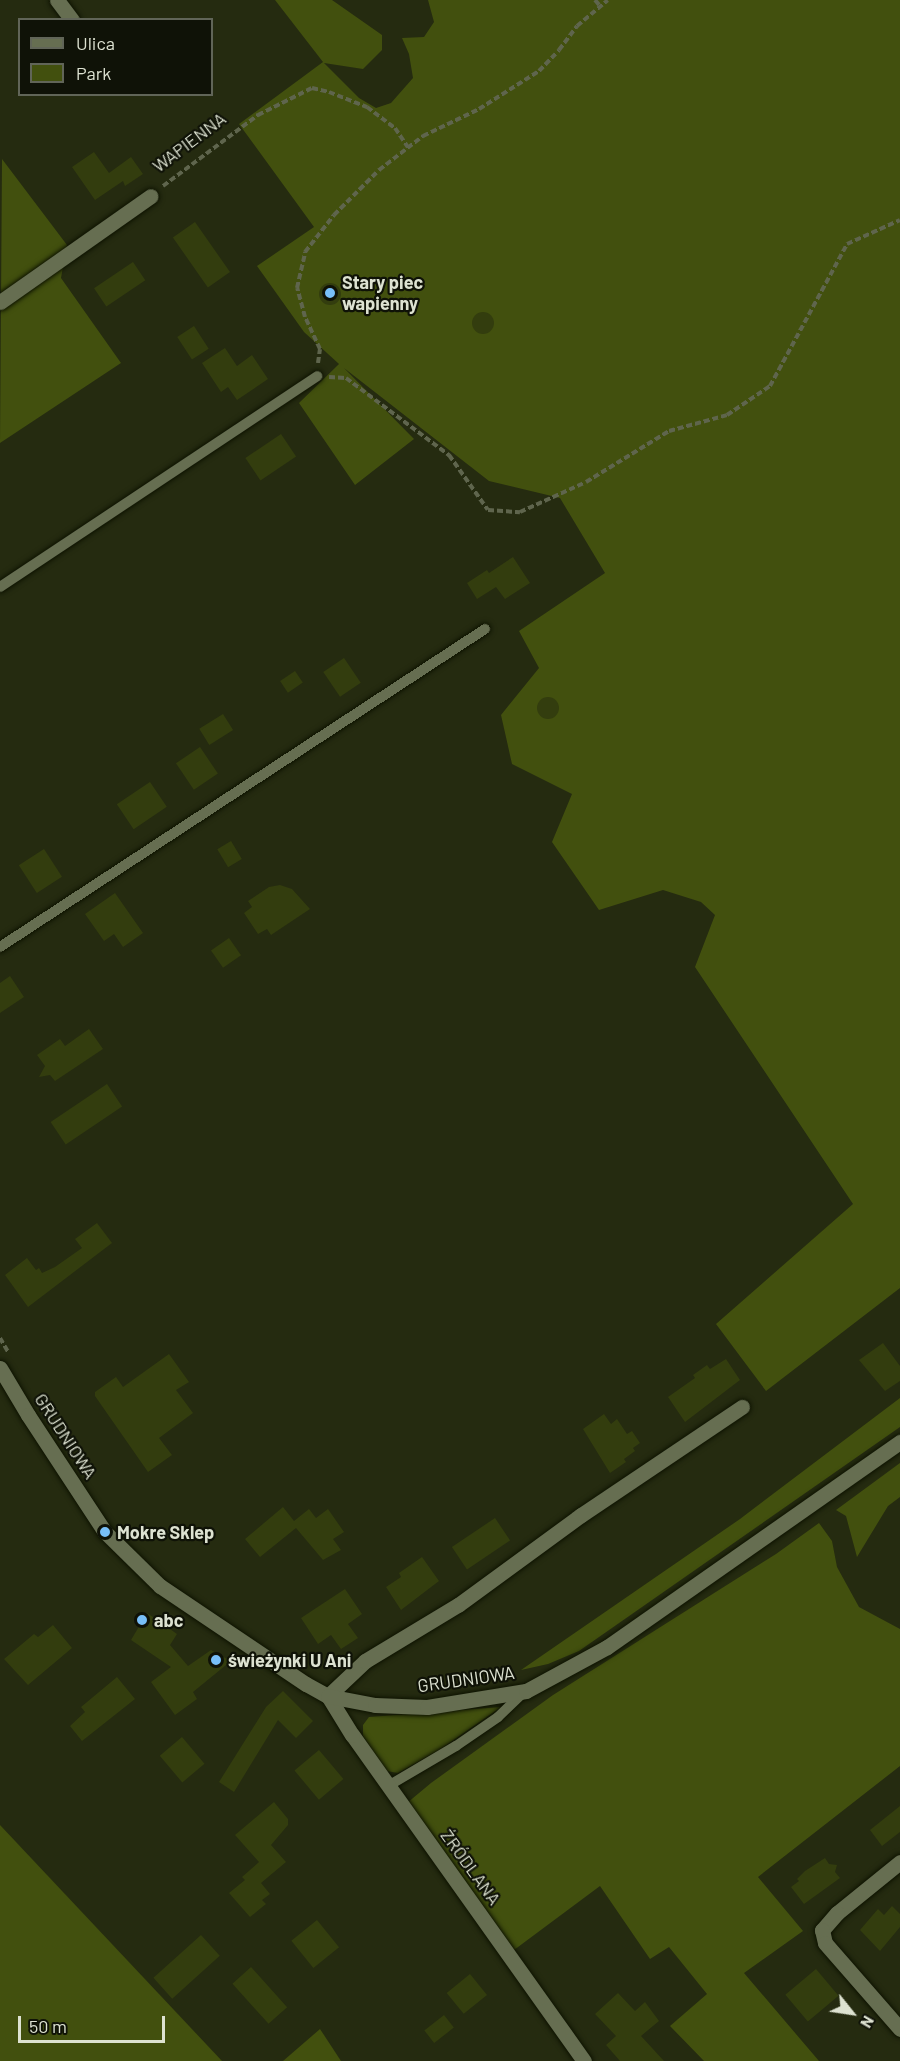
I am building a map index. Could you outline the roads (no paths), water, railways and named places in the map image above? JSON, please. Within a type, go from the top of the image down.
[{"type":"street","points":[[57,0],[70,18]]},
{"type":"street","name":"WAPIENNA","points":[[0,302],[151,196]]},
{"type":"street","name":"GRUDNIOWA","points":[[0,1368],[105,1532],[160,1586],[306,1684],[328,1696],[375,1705],[427,1707],[526,1690],[607,1647],[900,1442]]},
{"type":"street","points":[[328,1696],[365,1661],[458,1605],[580,1515],[742,1407]]},
{"type":"street","name":"ŹRÓDLANA","points":[[328,1696],[351,1735],[584,2061]]},
{"type":"street","points":[[900,1862],[837,1913],[822,1930],[825,1942],[900,2029]]},
{"type":"lane","points":[[0,587],[317,376]]},
{"type":"lane","points":[[0,947],[485,629]]},
{"type":"lane","points":[[388,1786],[456,1746],[498,1717],[526,1690]]},
{"type":"place","name":"Stary piec wapienny","points":[[330,293]]},
{"type":"place","name":"Mokre Sklep","points":[[105,1532]]},
{"type":"place","name":"abc","points":[[142,1620]]},
{"type":"place","name":"świeżynki U Ani","points":[[216,1660]]}]
